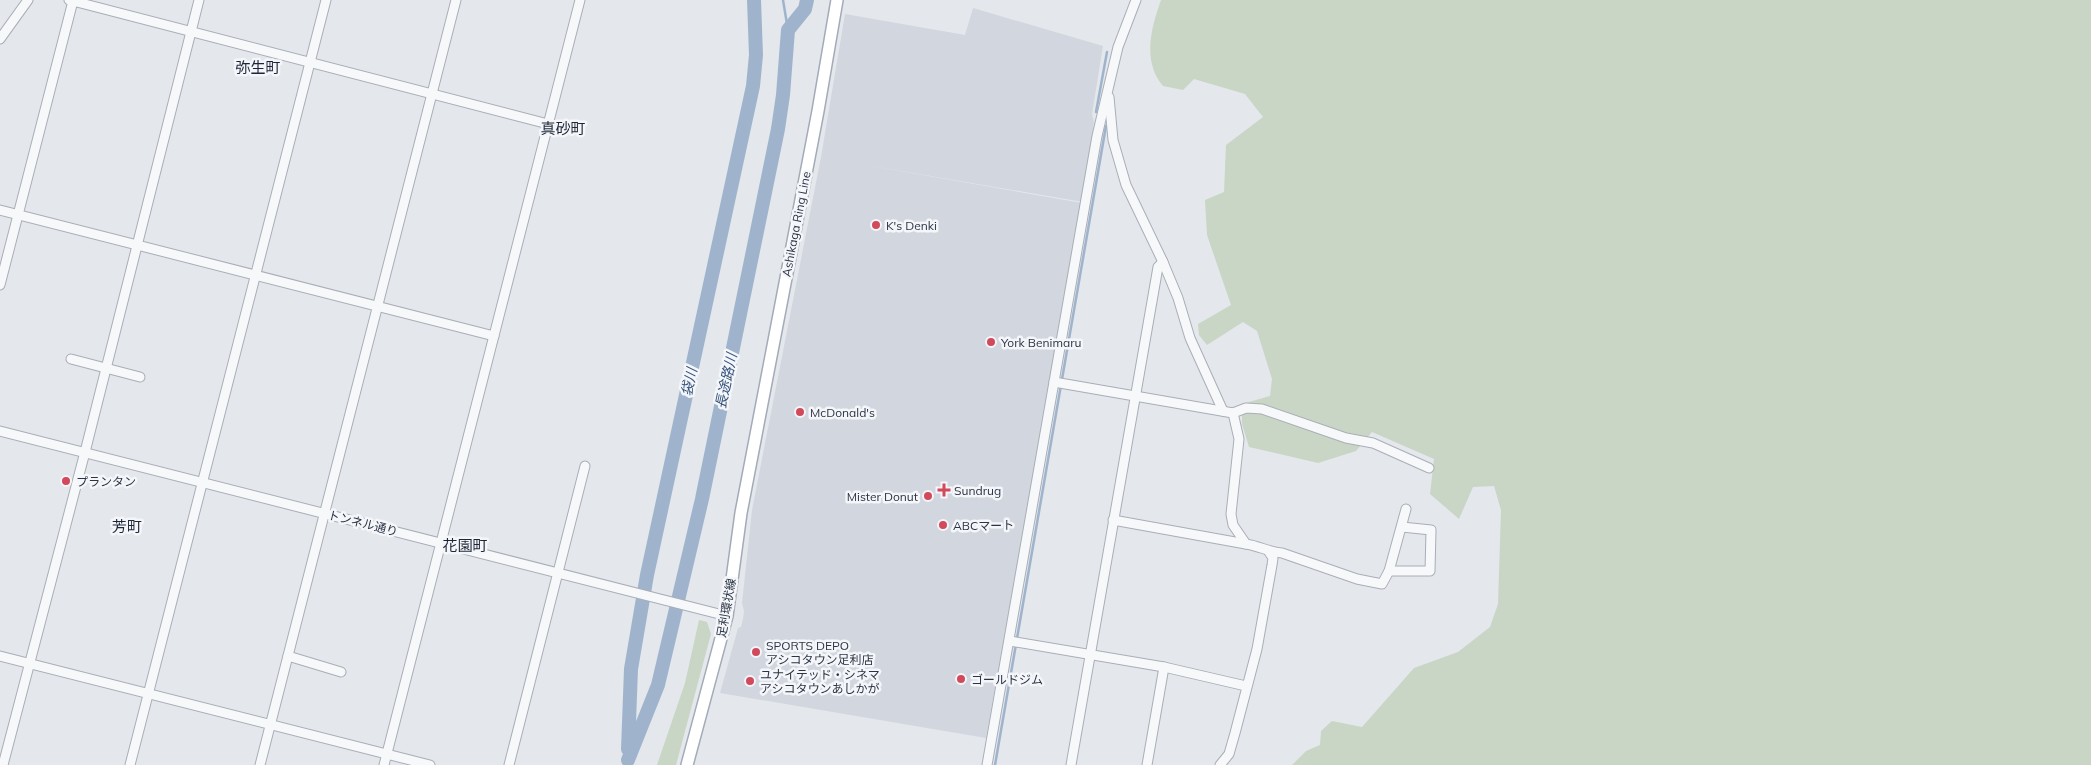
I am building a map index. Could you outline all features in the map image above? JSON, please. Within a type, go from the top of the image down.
[{"type":"main road","name":"足利環状線","points":[[687,765],[727,616],[741,513],[818,111],[837,0]]},
{"type":"street","points":[[0,39],[28,0]]},
{"type":"street","points":[[3,765],[85,452],[199,0]]},
{"type":"street","points":[[130,765],[326,0]]},
{"type":"street","points":[[260,765],[456,0]]},
{"type":"street","points":[[384,765],[580,0]]},
{"type":"street","points":[[987,765],[1108,87],[1118,47],[1136,0]]},
{"type":"street","points":[[0,284],[71,1],[548,124]]},
{"type":"street","points":[[1108,87],[1113,140],[1126,185],[1163,262],[1178,298],[1190,338],[1223,411]]},
{"type":"street","points":[[0,210],[494,336]]},
{"type":"street","points":[[1071,765],[1158,267],[1163,262]]},
{"type":"street","points":[[71,359],[140,377]]},
{"type":"street","points":[[1054,382],[1233,413],[1246,408],[1262,409],[1346,438],[1373,443],[1429,468]]},
{"type":"street","points":[[1233,413],[1239,438],[1231,514],[1233,525],[1246,544]]},
{"type":"street","name":"トンネル通り","points":[[0,430],[727,616]]},
{"type":"street","points":[[509,765],[585,466]]},
{"type":"street","points":[[1269,552],[1282,553],[1378,584],[1384,583],[1389,572],[1406,509]]},
{"type":"street","points":[[1113,520],[1259,546],[1269,552],[1273,558],[1257,649],[1231,750],[1220,765]]},
{"type":"street","points":[[1389,572],[1430,571],[1430,530],[1402,527]]},
{"type":"street","points":[[1010,640],[1164,668],[1246,686]]},
{"type":"street","points":[[0,656],[430,765]]},
{"type":"street","points":[[288,656],[341,672]]},
{"type":"street","points":[[1147,765],[1164,668]]},
{"type":"shaded area","points":[[973,8],[1103,46],[1092,114],[1094,122],[1083,202],[849,162],[1082,203],[986,738],[720,693],[738,628],[741,627],[743,619],[742,603],[752,510],[821,157],[845,14],[965,35]]},
{"type":"green space","points":[[1161,0],[2091,0],[2091,765],[1292,765],[1306,751],[1320,745],[1321,731],[1332,721],[1362,727],[1414,668],[1458,652],[1490,627],[1498,604],[1501,510],[1494,486],[1473,487],[1459,519],[1430,494],[1434,459],[1372,432],[1356,451],[1318,463],[1249,447],[1242,424],[1242,404],[1270,396],[1272,379],[1257,331],[1243,322],[1207,345],[1199,335],[1198,324],[1231,305],[1207,235],[1205,200],[1224,192],[1226,145],[1263,117],[1245,94],[1194,79],[1183,90],[1163,86],[1152,66],[1150,44]]},
{"type":"green space","points":[[699,620],[707,622],[711,634],[676,765],[657,765],[685,683]]},
{"type":"waterway","name":"袋川","points":[[628,749],[631,669],[647,575],[753,86],[756,55],[754,0]]},
{"type":"waterway","points":[[783,0],[788,30]]},
{"type":"waterway","name":"長途路川","points":[[628,760],[658,685],[702,499],[778,129],[783,95],[788,30],[805,9],[807,0]]},
{"type":"waterway","points":[[1096,112],[1107,52]]},
{"type":"waterway","points":[[995,765],[1106,126]]},
{"type":"place","name":"K's Denki","points":[[876,225]]},
{"type":"place","name":"York Benimaru","points":[[991,342]]},
{"type":"place","name":"McDonald's","points":[[800,412]]},
{"type":"place","name":"プランタン","points":[[66,481]]},
{"type":"place","name":"Sundrug","points":[[944,490]]},
{"type":"place","name":"Mister Donut","points":[[928,496]]},
{"type":"place","name":"ABCマート","points":[[943,525]]},
{"type":"place","name":"SPORTS DEPO アシコタウン足利店","points":[[756,652]]},
{"type":"place","name":"ゴールドジム","points":[[961,679]]},
{"type":"place","name":"ユナイテッド・シネマ アシコタウンあしかが","points":[[750,681]]},
{"type":"district","name":"弥生町","points":[[258,67]]},
{"type":"district","name":"真砂町","points":[[563,128]]},
{"type":"district","name":"芳町","points":[[127,526]]},
{"type":"district","name":"花園町","points":[[465,545]]}]
